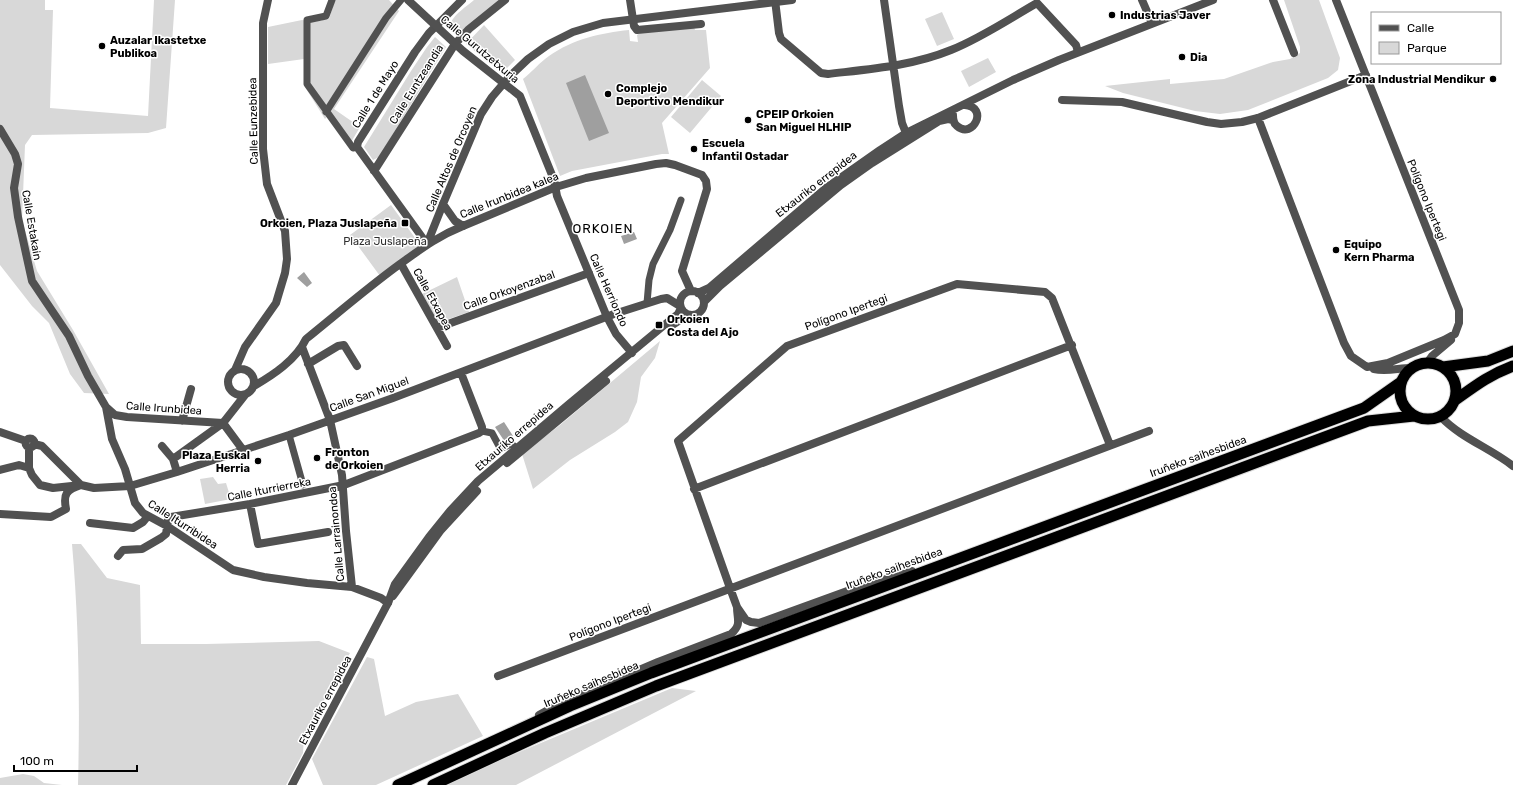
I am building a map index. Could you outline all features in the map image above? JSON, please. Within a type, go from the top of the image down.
[{"type":"highway","points":[[1443,367],[1488,361],[1513,352]]},
{"type":"highway","points":[[1454,401],[1456,392],[1455,382],[1443,367],[1435,364],[1419,364],[1411,368],[1405,374],[1401,382],[1399,392],[1401,402],[1406,410],[1414,416],[1422,419],[1432,419],[1440,417],[1446,413],[1454,401],[1483,380],[1513,366]]},
{"type":"highway","name":"Iruñeko saihesbidea","points":[[398,785],[570,706],[651,672],[1364,408],[1401,382]]},
{"type":"highway","points":[[433,785],[545,733],[664,683],[1368,421],[1414,416]]},
{"type":"street","name":"Calle Eunzebidea","points":[[235,370],[245,347],[276,303],[285,273],[285,231],[266,184],[263,149],[263,23],[268,0]]},
{"type":"street","points":[[332,0],[326,16],[307,20],[307,84],[353,148],[357,147],[427,244]]},
{"type":"street","points":[[326,112],[386,18],[401,0]]},
{"type":"street","name":"Calle Gurutzetxuria","points":[[408,0],[455,44],[503,84],[520,96],[556,187]]},
{"type":"street","name":"Calle 1 de Mayo","points":[[357,147],[358,142],[399,76],[420,46],[462,0]]},
{"type":"street","name":"Calle Euntzeandia","points":[[374,171],[455,44],[469,29],[505,0]]},
{"type":"street","points":[[630,0],[635,28],[637,30],[701,24]]},
{"type":"street","name":"Calle Altos de Orcoyen","points":[[427,244],[481,114],[503,84],[528,59],[549,44],[573,32],[603,23],[792,0]]},
{"type":"street","points":[[884,0],[900,114],[906,133]]},
{"type":"street","points":[[1142,0],[1152,23]]},
{"type":"street","name":"Etxauriko errepidea","points":[[694,292],[709,288],[826,188],[906,133],[1013,80],[1078,52],[1213,0]]},
{"type":"street","points":[[1273,0],[1294,52]]},
{"type":"street","name":"Polígono Ipertegi","points":[[1336,0],[1459,310],[1459,323],[1455,334]]},
{"type":"street","points":[[775,1],[779,33],[782,39],[821,73],[828,74],[893,66],[929,58],[952,50],[976,38],[1036,1],[1076,45],[1078,52]]},
{"type":"street","points":[[1062,100],[1122,102],[1221,124],[1242,122],[1258,118],[1366,75]]},
{"type":"street","points":[[977,112],[972,106],[961,106],[953,113],[953,120],[959,128],[970,128],[976,123],[977,112],[988,93]]},
{"type":"street","points":[[1258,118],[1344,343],[1351,356],[1367,367],[1379,370],[1411,368]]},
{"type":"street","name":"Etxauriko errepidea","points":[[704,302],[720,286],[841,185],[872,163],[939,121],[948,119],[953,120]]},
{"type":"street","name":"Calle Estakain","points":[[0,129],[15,154],[18,164],[14,188],[18,217],[32,282]]},
{"type":"street","name":"Calle Irunbidea kalea","points":[[254,386],[268,378],[295,355],[302,347],[306,339],[382,277],[427,244],[463,226],[556,187],[586,178],[666,163],[675,164],[702,175],[706,181],[707,189],[682,271],[694,292]]},
{"type":"street","name":"Calle Herriondo","points":[[556,187],[557,196],[607,317],[616,334],[632,353]]},
{"type":"street","points":[[647,303],[649,280],[653,264],[670,230],[681,200]]},
{"type":"street","points":[[443,204],[455,221],[463,226]]},
{"type":"street","name":"Calle Etxapea","points":[[401,264],[447,346]]},
{"type":"street","name":"Calle Orkoyenzabal","points":[[437,328],[589,273]]},
{"type":"street","name":"Calle Iturribidea","points":[[32,282],[69,336],[88,376],[106,407],[112,439],[125,469],[135,503],[143,513],[167,526],[233,570],[264,577],[306,583],[352,587],[380,598],[388,603]]},
{"type":"street","name":"Polígono Ipertegi","points":[[510,733],[557,705],[658,662],[731,634],[737,628],[739,623],[737,607],[678,441],[787,346],[957,284],[1045,292],[1052,298],[1072,345],[1110,445]]},
{"type":"street","points":[[687,292],[694,292],[701,295],[704,302],[704,306],[700,313],[692,316],[688,315],[680,307],[682,296],[687,292]]},
{"type":"street","name":"Calle San Miguel","points":[[81,485],[94,488],[130,486],[289,435],[661,298],[667,298],[680,307]]},
{"type":"street","name":"Etxauriko errepidea","points":[[292,785],[388,603],[395,584],[441,522],[478,481],[678,314],[680,307]]},
{"type":"street","name":"Etxauriko errepidea","points":[[388,603],[441,530],[483,484],[675,322],[688,315]]},
{"type":"street","points":[[1367,367],[1388,363],[1455,334]]},
{"type":"street","points":[[1427,363],[1432,356],[1451,340],[1455,334]]},
{"type":"street","points":[[308,364],[338,346],[344,345],[357,366]]},
{"type":"street","points":[[694,489],[1072,345]]},
{"type":"street","name":"Calle Larrainondoa","points":[[302,347],[330,420],[344,485],[346,531],[352,587]]},
{"type":"street","points":[[173,459],[223,424],[245,395],[254,386],[254,379],[251,372],[244,369],[235,370],[228,378],[228,387],[235,394],[245,395]]},
{"type":"street","points":[[460,373],[482,427],[482,431],[492,433],[499,446],[502,448],[511,444],[513,444],[516,448]]},
{"type":"street","points":[[182,421],[191,389]]},
{"type":"street","name":"Calle Irunbidea","points":[[106,407],[115,414],[126,417],[223,424]]},
{"type":"street","points":[[1440,417],[1462,434],[1513,466]]},
{"type":"street","points":[[223,424],[243,450]]},
{"type":"street","name":"Calle Iturrierreka","points":[[118,556],[123,550],[142,549],[162,538],[166,534],[168,520],[171,517],[250,504],[344,485],[482,431]]},
{"type":"street","name":"Polígono Ipertegi","points":[[498,676],[1149,431]]},
{"type":"street","points":[[0,432],[30,444],[42,446],[81,485]]},
{"type":"street","points":[[289,435],[303,485]]},
{"type":"street","points":[[30,444],[29,468],[32,475],[40,485],[53,488],[81,485]]},
{"type":"street","points":[[162,446],[173,459],[177,472]]},
{"type":"street","points":[[0,470],[19,465],[29,468]]},
{"type":"street","points":[[0,514],[52,517],[66,509],[64,500],[65,495],[72,488],[81,485]]},
{"type":"street","points":[[250,504],[258,544],[328,532]]},
{"type":"street","points":[[90,523],[133,528],[143,522],[148,516]]},
{"type":"street","name":"Polígono Ipertegi","points":[[737,607],[746,620],[759,623],[850,590],[985,549]]},
{"type":"green space","points":[[0,0],[45,0],[45,10],[53,10],[50,108],[148,116],[154,0],[175,0],[166,128],[148,133],[32,135],[25,145],[22,220],[37,271],[73,330],[109,394],[84,393],[70,374],[49,323],[32,306],[0,265]]},
{"type":"green space","points":[[335,0],[389,0],[399,11],[334,109],[360,127],[350,144],[329,114],[325,119],[305,87],[304,59],[268,64],[268,27],[302,20],[312,22],[329,19]]},
{"type":"green space","points":[[474,0],[501,0],[457,36],[450,29],[450,25],[458,13]]},
{"type":"green space","points":[[1284,0],[1319,0],[1340,58],[1338,70],[1328,78],[1248,110],[1220,114],[1195,111],[1123,93],[1105,86],[1170,79],[1170,84],[1224,79],[1273,62],[1290,59],[1300,53],[1300,47]]},
{"type":"green space","points":[[942,12],[954,39],[937,46],[925,19]]},
{"type":"green space","points":[[484,25],[515,60],[502,73],[466,44]]},
{"type":"green space","name":"Complejo Deportivo Mendikur","points":[[694,27],[695,30],[706,30],[710,68],[662,123],[669,154],[662,154],[572,171],[560,176],[523,79],[546,58],[558,50],[577,41],[608,33],[629,30],[630,41],[638,42],[637,35],[640,33]]},
{"type":"green space","points":[[435,37],[446,47],[379,157],[373,160],[364,147],[411,71]]},
{"type":"green space","points":[[988,58],[996,72],[969,87],[961,71]]},
{"type":"green space","points":[[702,80],[721,96],[690,133],[671,117]]},
{"type":"green space","name":"Plaza Juslapeña","points":[[391,205],[421,246],[380,276],[350,235]]},
{"type":"green space","points":[[457,277],[469,312],[440,322],[437,320],[422,294]]},
{"type":"green space","points":[[660,341],[655,358],[641,377],[637,402],[628,422],[615,432],[570,460],[533,489],[522,454],[560,425]]},
{"type":"green space","points":[[213,477],[218,484],[226,483],[231,499],[205,504],[200,479]]},
{"type":"green space","points":[[72,544],[81,544],[107,578],[140,585],[141,644],[319,641],[350,653],[304,737],[303,753],[286,785],[78,785],[78,664]]},
{"type":"green space","points":[[367,657],[374,659],[385,716],[416,702],[458,694],[483,736],[376,785],[323,785],[312,759]]},
{"type":"green space","points":[[672,688],[696,691],[516,785],[447,785],[498,761]]},
{"type":"green space","points":[[23,774],[34,776],[44,783],[62,785],[0,785],[0,778]]},
{"type":"shaded area","points":[[585,75],[609,133],[589,141],[566,83]]},
{"type":"shaded area","points":[[634,232],[637,239],[624,244],[621,236]]},
{"type":"shaded area","points":[[304,272],[312,283],[307,287],[297,278]]},
{"type":"shaded area","points":[[504,422],[513,436],[505,442],[495,427]]},
{"type":"place","name":"Industrias Javer","points":[[1112,15]]},
{"type":"place","name":"Auzalar Ikastetxe Publikoa","points":[[102,46]]},
{"type":"place","name":"Dia","points":[[1182,57]]},
{"type":"place","name":"Zona Industrial Mendikur","points":[[1493,79]]},
{"type":"place","name":"Complejo Deportivo Mendikur","points":[[608,94]]},
{"type":"place","name":"CPEIP Orkoien San Miguel HLHIP","points":[[748,120]]},
{"type":"place","name":"Escuela Infantil Ostadar","points":[[694,149]]},
{"type":"place","name":"Orkoien, Plaza Juslapeña","points":[[405,223]]},
{"type":"place","name":"Equipo Kern Pharma","points":[[1336,250]]},
{"type":"place","name":"Orkoien Costa del Ajo","points":[[659,325]]},
{"type":"place","name":"Fronton de Orkoien","points":[[317,458]]},
{"type":"place","name":"Plaza Euskal Herria","points":[[258,461]]},
{"type":"district","name":"ORKOIEN","points":[[603,228]]}]
